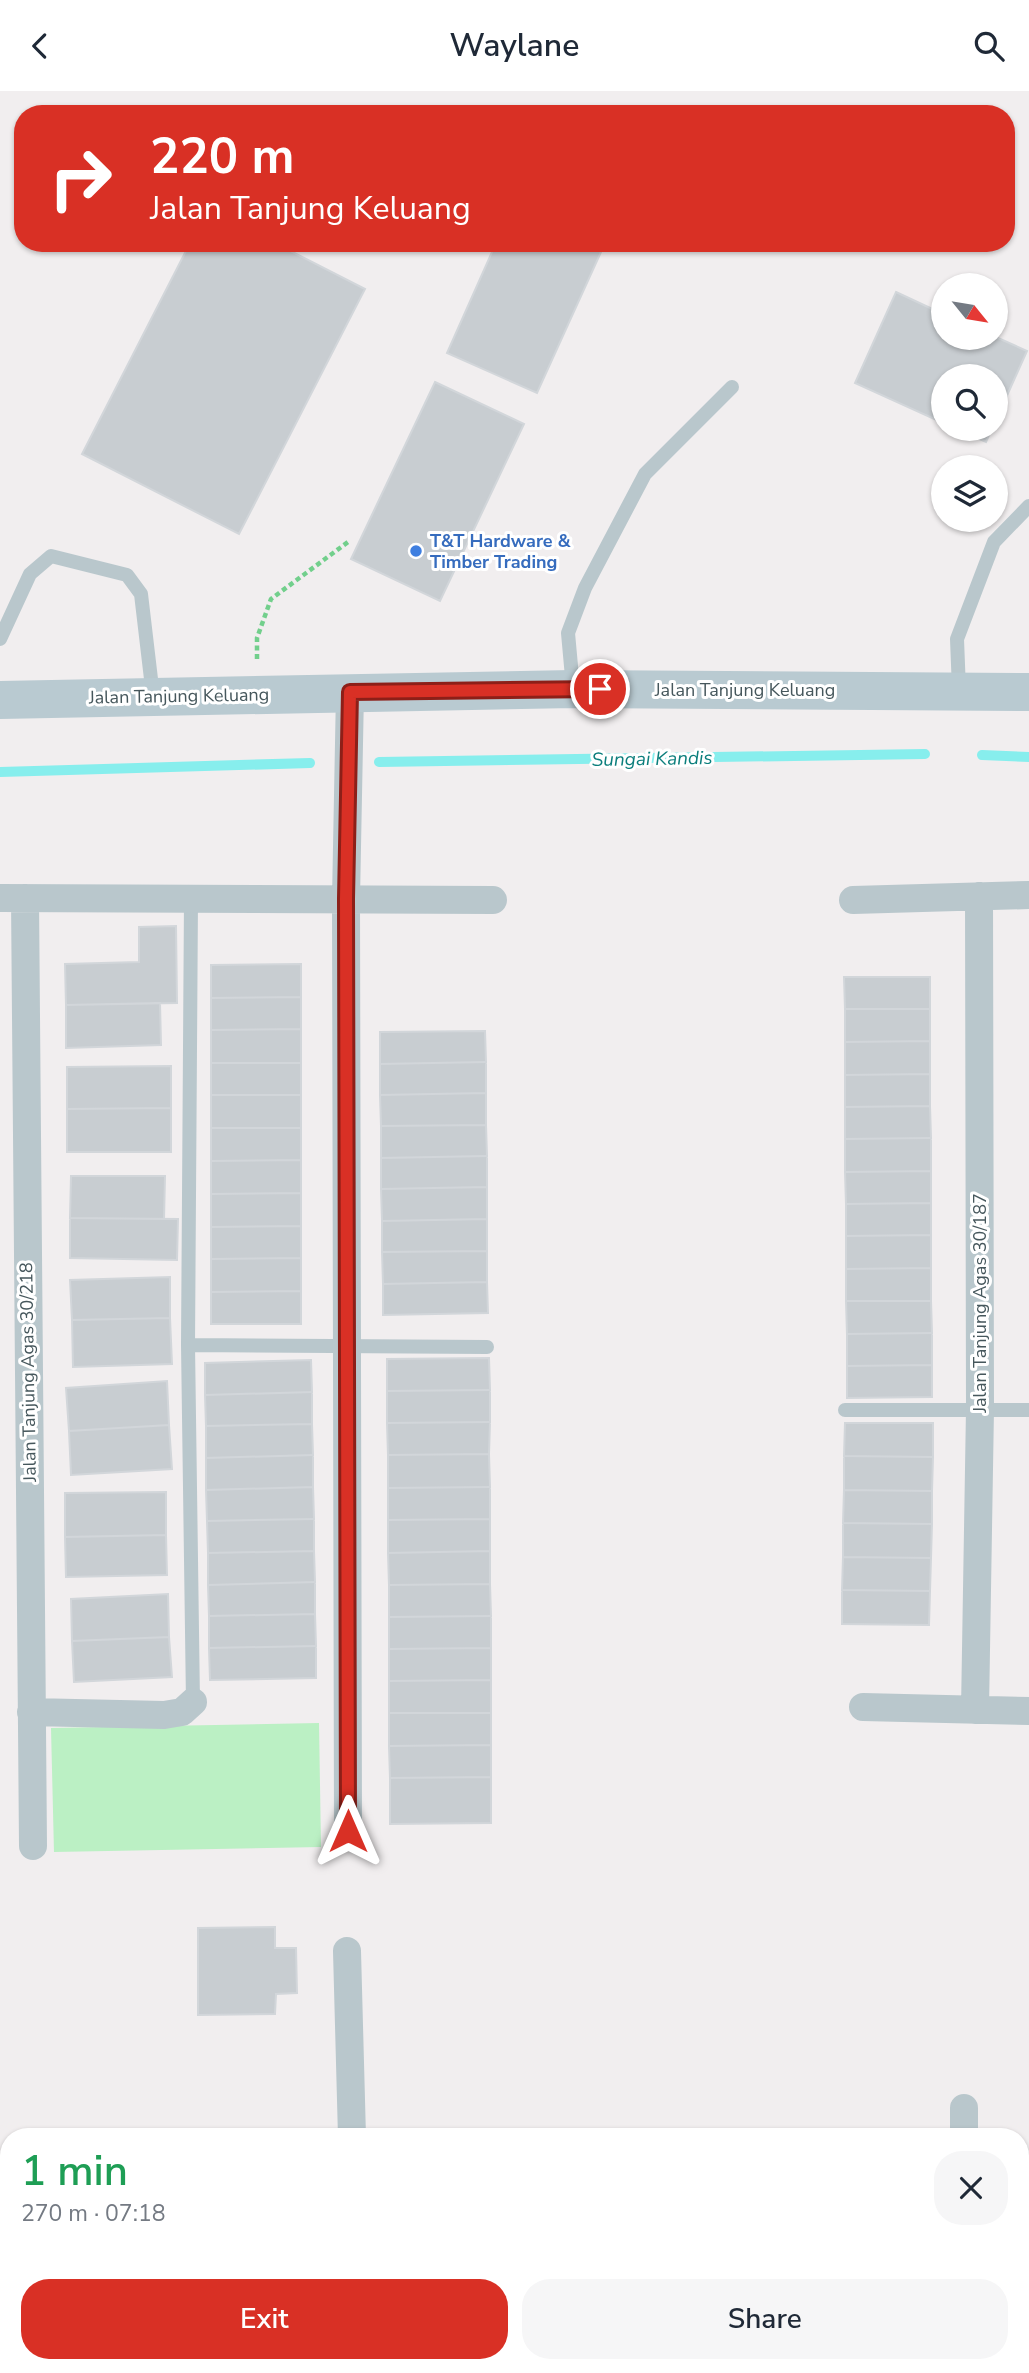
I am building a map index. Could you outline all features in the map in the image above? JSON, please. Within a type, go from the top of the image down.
[{"type":"main road","name":"Jalan Tanjung Keluang","points":[[0,700],[573,689],[1029,692]]},
{"type":"street","points":[[348,1831],[346,899],[350,692]]},
{"type":"street","points":[[853,900],[1029,895]]},
{"type":"street","name":"Jalan Tanjung Agas 30/187","points":[[975,1710],[980,1409],[979,897]]},
{"type":"street","points":[[13,898],[493,900]]},
{"type":"street","name":"Jalan Tanjung Agas 30/218","points":[[13,898],[12,970],[33,1846]]},
{"type":"street","points":[[31,1712],[164,1715],[182,1712],[192,1702]]},
{"type":"street","points":[[863,1707],[1029,1711]]},
{"type":"street","points":[[347,1951],[352,2128]]},
{"type":"street","points":[[964,2108],[964,2128]]},
{"type":"lane","points":[[573,689],[568,633],[585,588],[645,474],[732,387]]},
{"type":"lane","points":[[960,692],[957,639],[994,542],[1029,506]]},
{"type":"lane","points":[[0,639],[30,575],[51,557],[127,575],[141,594],[153,696]]},
{"type":"lane","points":[[191,899],[188,1345],[192,1702]]},
{"type":"lane","points":[[188,1345],[488,1347]]},
{"type":"lane","points":[[845,1410],[1029,1409]]},
{"type":"path","points":[[257,695],[257,638],[271,599],[348,542]]},
{"type":"green space","points":[[319,1723],[321,1847],[54,1852],[51,1728]]},
{"type":"building","points":[[185,252],[293,252],[365,289],[239,534],[82,454]]},
{"type":"building","points":[[492,252],[601,252],[537,393],[447,353]]},
{"type":"building","points":[[896,292],[931,308],[931,350],[1008,350],[1008,342],[1027,351],[1008,393],[1008,364],[931,364],[931,418],[855,383]]},
{"type":"building","points":[[435,382],[524,424],[440,601],[351,559]]},
{"type":"building","points":[[176,926],[177,1003],[66,1005],[65,964],[139,962],[139,927]]},
{"type":"building","points":[[301,964],[301,997],[211,998],[211,965]]},
{"type":"building","points":[[844,977],[930,977],[930,1009],[845,1009]]},
{"type":"building","points":[[301,997],[301,1029],[211,1030],[211,998]]},
{"type":"building","points":[[160,1003],[161,1045],[66,1048],[66,1005]]},
{"type":"building","points":[[845,1009],[930,1009],[930,1041],[845,1042]]},
{"type":"building","points":[[301,1029],[301,1063],[211,1063],[211,1030]]},
{"type":"building","points":[[485,1031],[486,1062],[380,1064],[380,1032]]},
{"type":"building","points":[[930,1041],[930,1074],[845,1075],[845,1042]]},
{"type":"building","points":[[486,1062],[486,1093],[380,1095],[380,1064]]},
{"type":"building","points":[[211,1063],[301,1063],[301,1095],[211,1095]]},
{"type":"building","points":[[171,1066],[171,1108],[67,1109],[67,1067]]},
{"type":"building","points":[[930,1074],[930,1106],[845,1107],[845,1075]]},
{"type":"building","points":[[486,1093],[486,1125],[381,1126],[380,1095]]},
{"type":"building","points":[[211,1095],[301,1095],[301,1128],[211,1128]]},
{"type":"building","points":[[930,1106],[931,1138],[845,1139],[845,1107]]},
{"type":"building","points":[[171,1108],[171,1152],[67,1152],[67,1109]]},
{"type":"building","points":[[486,1125],[487,1156],[381,1158],[381,1126]]},
{"type":"building","points":[[211,1128],[301,1128],[301,1160],[211,1161]]},
{"type":"building","points":[[931,1138],[931,1171],[845,1172],[845,1139]]},
{"type":"building","points":[[487,1156],[487,1187],[381,1189],[381,1158]]},
{"type":"building","points":[[301,1160],[301,1193],[211,1194],[211,1161]]},
{"type":"building","points":[[931,1171],[931,1203],[846,1204],[845,1172]]},
{"type":"building","points":[[71,1176],[165,1176],[164,1219],[70,1218]]},
{"type":"building","points":[[487,1187],[487,1219],[382,1221],[381,1189]]},
{"type":"building","points":[[301,1193],[301,1226],[211,1227],[211,1194]]},
{"type":"building","points":[[931,1203],[931,1235],[846,1236],[846,1204]]},
{"type":"building","points":[[70,1218],[178,1219],[177,1260],[70,1258]]},
{"type":"building","points":[[487,1219],[487,1251],[382,1252],[382,1221]]},
{"type":"building","points":[[301,1226],[301,1258],[211,1259],[211,1227]]},
{"type":"building","points":[[931,1235],[931,1268],[846,1269],[846,1236]]},
{"type":"building","points":[[487,1251],[487,1282],[383,1284],[382,1252]]},
{"type":"building","points":[[301,1258],[301,1291],[211,1292],[211,1259]]},
{"type":"building","points":[[931,1268],[931,1301],[846,1301],[846,1269]]},
{"type":"building","points":[[170,1277],[170,1318],[72,1320],[70,1280]]},
{"type":"building","points":[[487,1282],[488,1313],[383,1315],[383,1284]]},
{"type":"building","points":[[301,1291],[301,1324],[211,1324],[211,1292]]},
{"type":"building","points":[[846,1301],[931,1301],[932,1333],[847,1334]]},
{"type":"building","points":[[170,1318],[172,1364],[73,1367],[72,1320]]},
{"type":"building","points":[[932,1333],[932,1365],[847,1366],[847,1334]]},
{"type":"building","points":[[489,1358],[490,1390],[387,1391],[387,1359]]},
{"type":"building","points":[[311,1360],[312,1392],[205,1395],[205,1363]]},
{"type":"building","points":[[932,1365],[932,1397],[847,1398],[847,1366]]},
{"type":"building","points":[[167,1381],[169,1425],[69,1431],[66,1388]]},
{"type":"building","points":[[490,1390],[490,1422],[387,1423],[387,1391]]},
{"type":"building","points":[[312,1392],[312,1424],[206,1426],[205,1395]]},
{"type":"building","points":[[490,1422],[489,1454],[388,1455],[387,1423]]},
{"type":"building","points":[[845,1423],[933,1423],[933,1457],[844,1456]]},
{"type":"building","points":[[312,1424],[313,1455],[206,1458],[206,1426]]},
{"type":"building","points":[[169,1425],[172,1469],[71,1475],[69,1431]]},
{"type":"building","points":[[489,1454],[490,1487],[388,1488],[388,1455]]},
{"type":"building","points":[[313,1455],[313,1487],[206,1490],[206,1458]]},
{"type":"building","points":[[844,1456],[933,1457],[932,1491],[844,1490]]},
{"type":"building","points":[[313,1487],[314,1519],[207,1521],[206,1490]]},
{"type":"building","points":[[490,1487],[490,1519],[388,1520],[388,1488]]},
{"type":"building","points":[[844,1490],[932,1491],[932,1524],[843,1523]]},
{"type":"building","points":[[166,1492],[166,1535],[65,1537],[65,1493]]},
{"type":"building","points":[[314,1519],[314,1551],[208,1553],[207,1521]]},
{"type":"building","points":[[490,1519],[490,1551],[388,1553],[388,1520]]},
{"type":"building","points":[[843,1523],[932,1524],[931,1558],[843,1557]]},
{"type":"building","points":[[166,1535],[167,1575],[66,1577],[65,1537]]},
{"type":"building","points":[[314,1551],[315,1582],[208,1585],[208,1553]]},
{"type":"building","points":[[490,1551],[490,1584],[389,1585],[388,1553]]},
{"type":"building","points":[[843,1557],[931,1558],[930,1591],[842,1590]]},
{"type":"building","points":[[315,1582],[315,1614],[209,1616],[208,1585]]},
{"type":"building","points":[[490,1584],[491,1616],[389,1617],[389,1585]]},
{"type":"building","points":[[842,1590],[930,1591],[929,1625],[842,1624]]},
{"type":"building","points":[[168,1594],[169,1637],[72,1641],[71,1599]]},
{"type":"building","points":[[315,1614],[316,1646],[209,1648],[209,1616]]},
{"type":"building","points":[[491,1616],[491,1648],[389,1649],[389,1617]]},
{"type":"building","points":[[169,1637],[172,1677],[74,1682],[72,1641]]},
{"type":"building","points":[[316,1646],[316,1678],[210,1680],[209,1648]]},
{"type":"building","points":[[491,1648],[491,1680],[389,1681],[389,1649]]},
{"type":"building","points":[[491,1680],[491,1713],[389,1713],[389,1681]]},
{"type":"building","points":[[389,1713],[491,1713],[491,1745],[389,1746]]},
{"type":"building","points":[[491,1745],[491,1777],[390,1778],[389,1746]]},
{"type":"building","points":[[491,1777],[491,1823],[390,1824],[390,1778]]},
{"type":"building","points":[[275,1927],[275,1948],[296,1948],[297,1993],[276,1994],[275,2014],[198,2015],[198,1928]]},
{"type":"waterway","name":"Sungai Kandis","points":[[379,762],[925,754]]},
{"type":"waterway","name":"Sungai Kandis","points":[[982,755],[1029,757]]},
{"type":"waterway","name":"Sungai Kandis","points":[[0,772],[310,763]]},
{"type":"place","name":"T&T Hardware & Timber Trading","points":[[416,551]]},
{"type":"route","points":[[348,1831],[346,899],[350,692],[600,689]]}]
